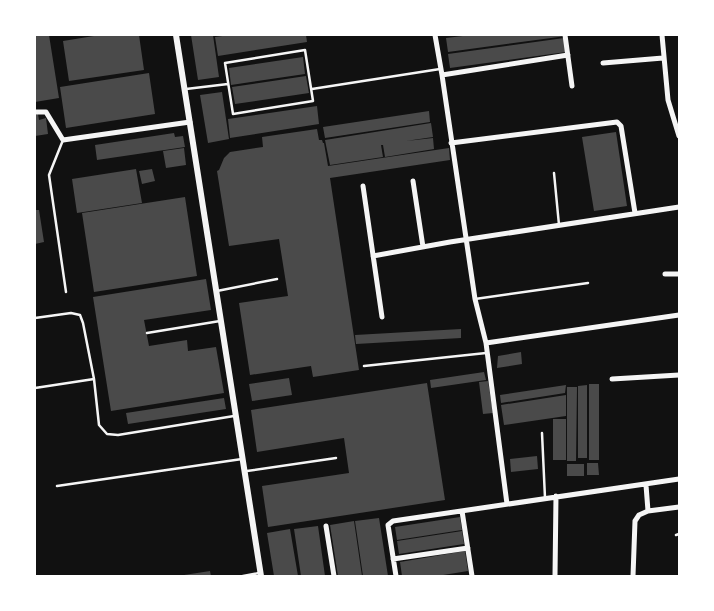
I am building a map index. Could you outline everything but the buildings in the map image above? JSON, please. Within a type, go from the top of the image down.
[{"type":"street","points":[[176,35],[261,574]]},
{"type":"street","points":[[435,35],[475,299],[488,353],[507,504]]},
{"type":"street","points":[[565,35],[572,86]]},
{"type":"street","points":[[662,35],[668,100],[679,136]]},
{"type":"street","points":[[442,72],[568,55]]},
{"type":"street","points":[[603,63],[663,58]]},
{"type":"street","points":[[35,112],[46,112],[63,140],[190,122]]},
{"type":"street","points":[[451,143],[617,122],[621,126],[634,213]]},
{"type":"street","points":[[413,181],[423,247]]},
{"type":"street","points":[[363,186],[382,318]]},
{"type":"street","points":[[373,256],[679,207]]},
{"type":"street","points":[[665,274],[679,274]]},
{"type":"street","points":[[486,343],[679,315]]},
{"type":"street","points":[[612,379],[679,376]]},
{"type":"street","points":[[396,576],[388,525],[393,521],[679,479]]},
{"type":"street","points":[[646,485],[648,511]]},
{"type":"street","points":[[555,576],[556,496]]},
{"type":"street","points":[[633,576],[635,521],[639,515],[648,511],[679,506]]},
{"type":"street","points":[[462,511],[472,576]]},
{"type":"street","points":[[326,526],[334,576]]},
{"type":"street","points":[[393,559],[468,548]]},
{"type":"lane","points":[[305,50],[312,89],[313,101],[234,114],[232,112],[226,62],[305,50]]},
{"type":"lane","points":[[312,89],[442,72]]},
{"type":"lane","points":[[185,90],[228,84]]},
{"type":"lane","points":[[63,140],[50,175],[66,292]]},
{"type":"lane","points":[[554,174],[559,225]]},
{"type":"lane","points":[[217,291],[277,279]]},
{"type":"lane","points":[[475,299],[588,283]]},
{"type":"lane","points":[[35,318],[71,313],[80,315],[94,379],[99,425],[107,434],[118,435],[236,416]]},
{"type":"lane","points":[[147,333],[222,321]]},
{"type":"lane","points":[[364,366],[488,353]]},
{"type":"lane","points":[[35,388],[94,379]]},
{"type":"lane","points":[[542,432],[546,498]]},
{"type":"lane","points":[[56,486],[243,458]]},
{"type":"lane","points":[[245,472],[336,458]]},
{"type":"lane","points":[[243,576],[261,574]]}]
